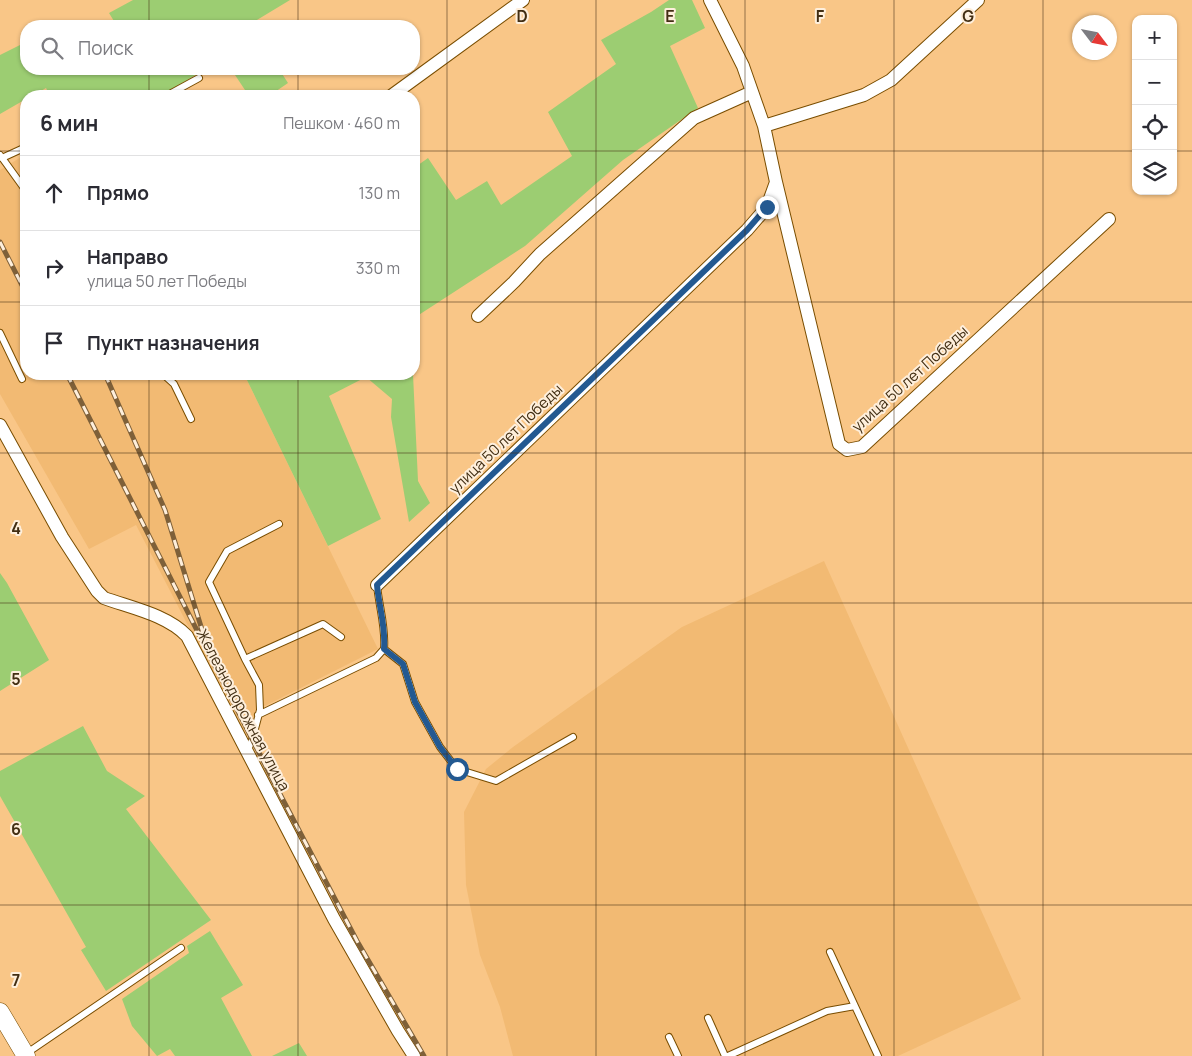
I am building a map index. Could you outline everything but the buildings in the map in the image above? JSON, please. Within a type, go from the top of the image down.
[{"type":"main road","points":[[0,1012],[26,1055]]},
{"type":"street","points":[[420,75],[523,0]]},
{"type":"street","name":"улица 50 лет Победы","points":[[710,0],[743,66],[764,126],[839,444],[847,450],[862,447],[1109,219]]},
{"type":"street","points":[[764,126],[864,95],[891,80],[978,0]]},
{"type":"street","points":[[399,90],[420,75]]},
{"type":"street","points":[[478,316],[540,254],[694,118],[752,92]]},
{"type":"street","name":"улица 50 лет Победы","points":[[377,585],[747,230],[767,207],[776,182]]},
{"type":"street","name":"Железнодорожная улица","points":[[0,425],[62,537],[97,591],[104,598],[179,627],[188,636],[334,919],[414,1056]]},
{"type":"lane","points":[[177,90],[199,78]]},
{"type":"lane","points":[[20,149],[1,157],[20,183]]},
{"type":"lane","points":[[0,333],[20,375]]},
{"type":"lane","points":[[170,380],[174,384],[191,418]]},
{"type":"lane","points":[[247,752],[260,710],[259,685],[209,582],[227,551],[279,524]]},
{"type":"lane","points":[[258,715],[376,658],[384,649],[386,631],[379,605],[377,585]]},
{"type":"lane","points":[[245,659],[323,624],[341,637]]},
{"type":"lane","points":[[384,649],[403,664],[415,702],[440,747],[457,769],[496,782],[573,737]]},
{"type":"lane","points":[[26,1055],[181,948]]},
{"type":"lane","points":[[830,952],[878,1056]]},
{"type":"lane","points":[[708,1018],[726,1056],[827,1011],[855,1006]]},
{"type":"lane","points":[[669,1037],[678,1056]]},
{"type":"shaded area","points":[[20,158],[20,380],[247,380],[378,649],[255,711],[251,734],[245,736],[136,525],[89,549],[0,394],[0,170]]},
{"type":"shaded area","points":[[824,561],[1021,999],[898,1056],[513,1056],[500,1007],[480,955],[466,885],[464,812],[486,769],[513,747],[682,627]]},
{"type":"green space","points":[[133,0],[290,0],[257,20],[113,20],[109,13]]},
{"type":"green space","points":[[669,0],[692,0],[705,28],[670,46],[698,108],[623,160],[525,246],[420,314],[420,164],[428,158],[456,200],[487,181],[501,205],[572,156],[548,112],[616,64],[601,40]]},
{"type":"green space","points":[[20,45],[20,75],[196,75],[171,90],[47,90],[46,88],[42,90],[20,90],[20,102],[0,114],[0,55]]},
{"type":"green space","points":[[235,75],[283,75],[288,83],[278,90],[245,90]]},
{"type":"green space","points":[[247,380],[360,380],[329,396],[381,519],[328,546]]},
{"type":"green space","points":[[370,380],[413,380],[418,481],[430,503],[409,522],[391,417],[392,399]]},
{"type":"green space","points":[[0,573],[49,660],[0,691]]},
{"type":"green space","points":[[83,726],[107,771],[145,796],[126,809],[211,920],[106,991],[81,950],[86,947],[0,796],[0,771]]},
{"type":"green space","points":[[210,931],[243,985],[221,998],[252,1056],[175,1056],[170,1049],[157,1056],[132,1026],[122,999],[189,953],[187,946]]},
{"type":"green space","points":[[299,1043],[307,1056],[272,1056]]},
{"type":"railway","points":[[0,242],[20,281]]},
{"type":"railway","points":[[70,380],[282,798],[357,941],[424,1056]]},
{"type":"railway","points":[[108,380],[165,510],[203,633]]},
{"type":"route","points":[[457,769],[440,747],[415,702],[403,664],[384,649],[386,631],[379,605],[377,585],[747,230],[767,207]]}]
